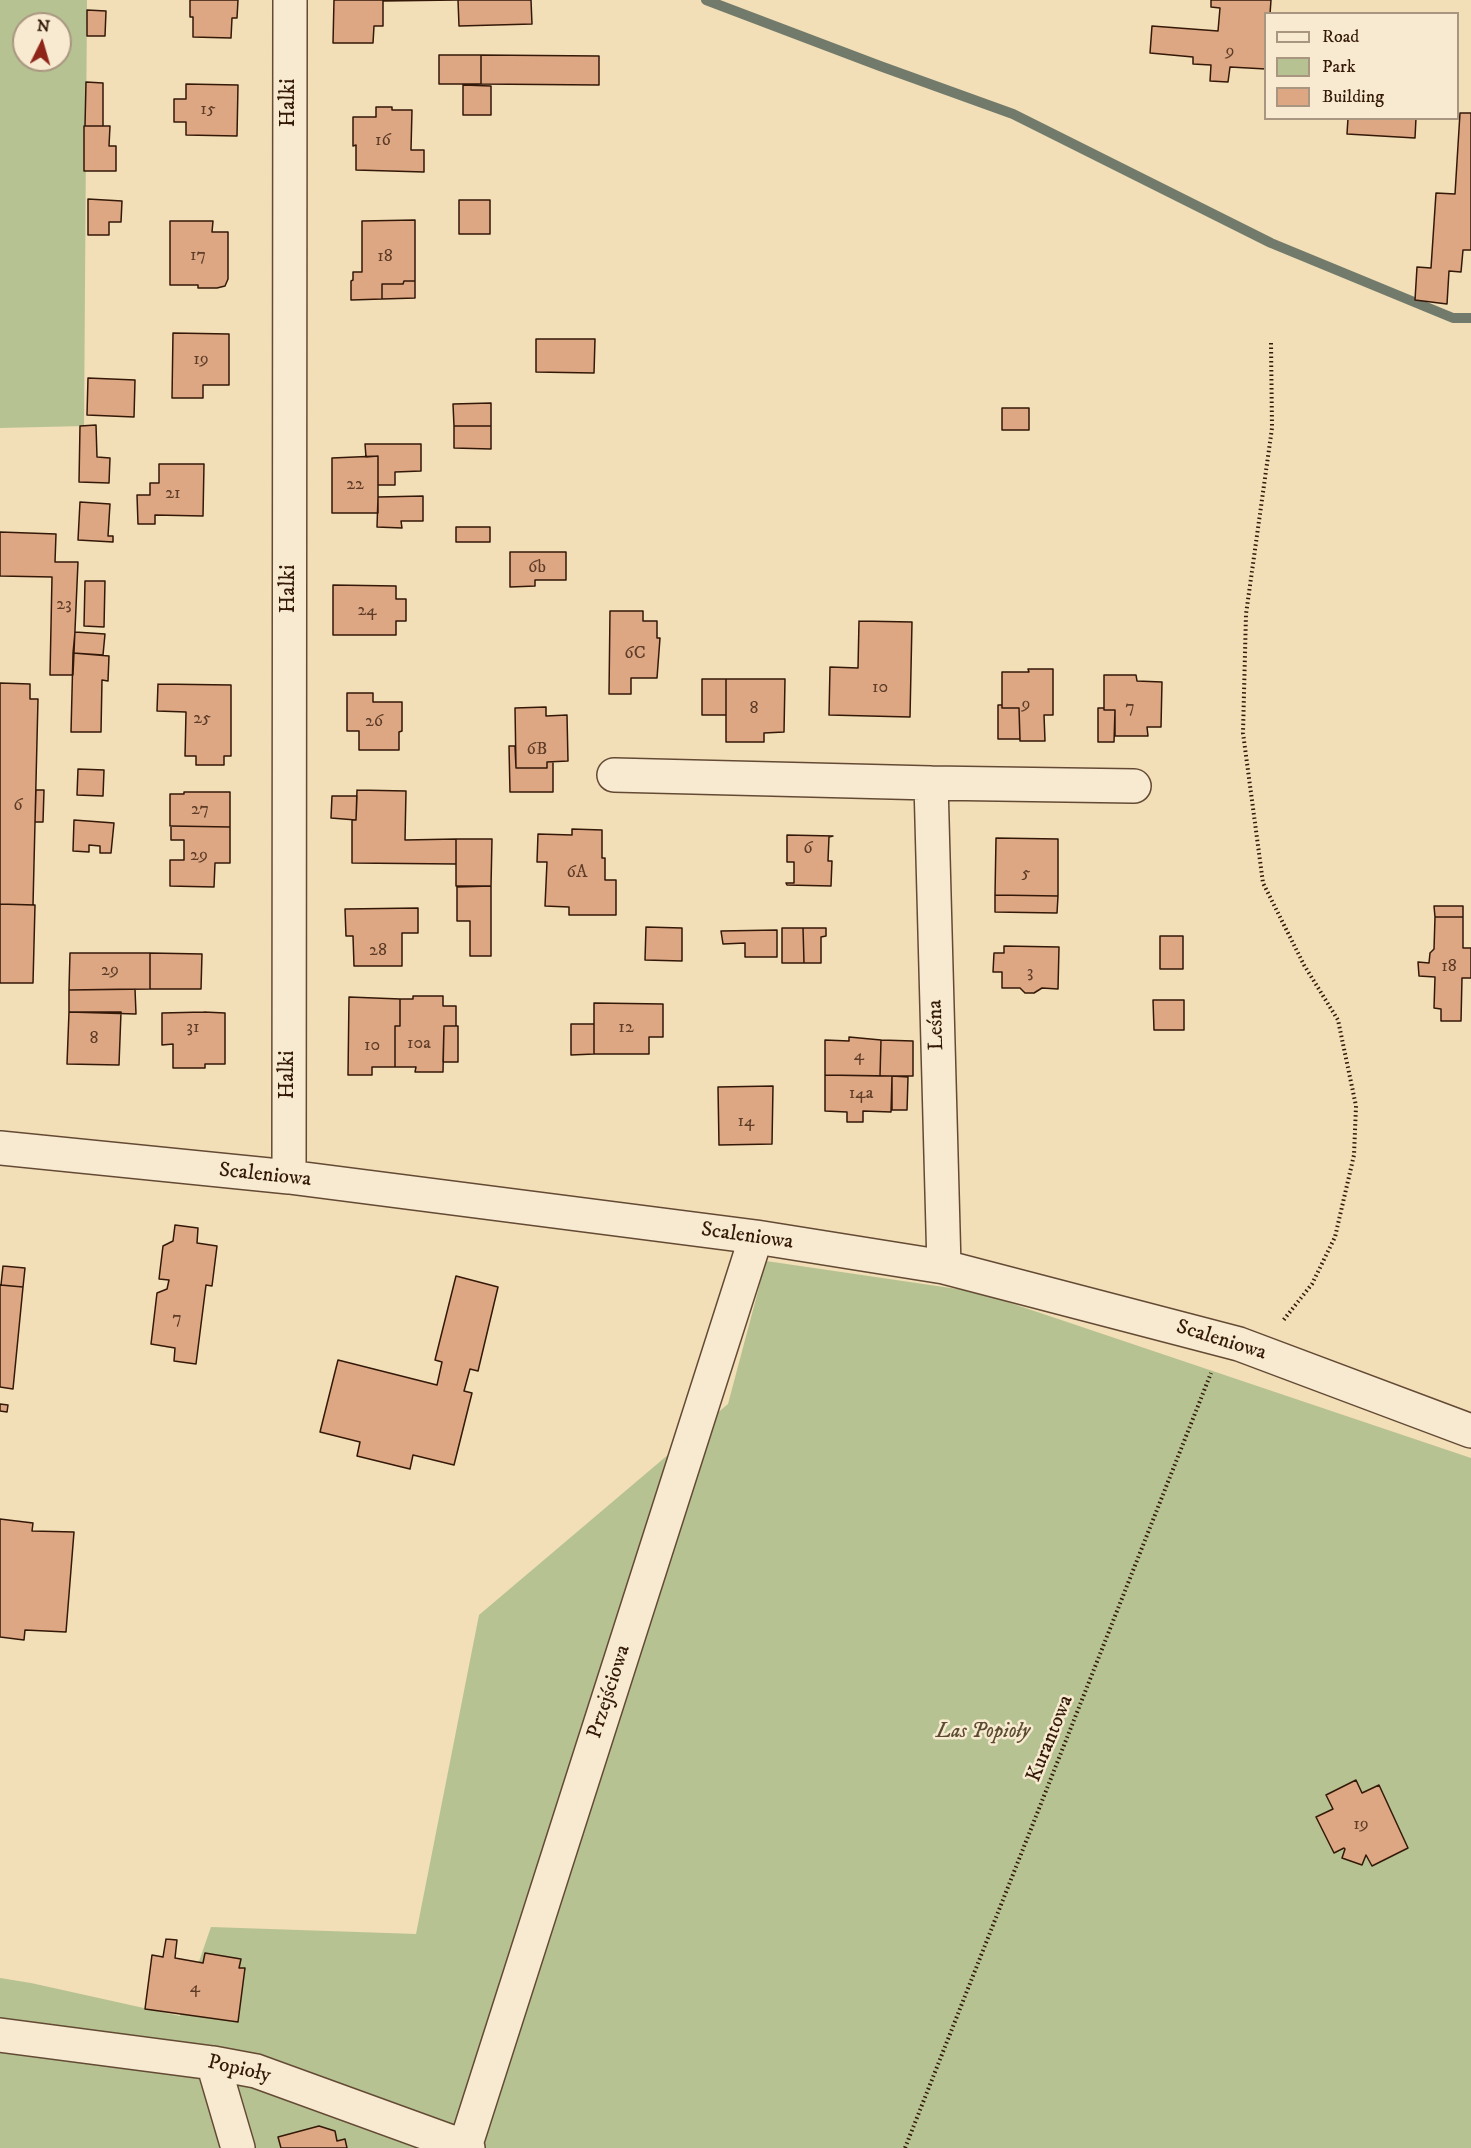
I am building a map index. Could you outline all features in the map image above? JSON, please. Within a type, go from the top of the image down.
[{"type":"street","name":"Halki","points":[[289,1177],[291,0]]},
{"type":"street","points":[[614,775],[1134,786]]},
{"type":"street","name":"Leśna","points":[[931,783],[944,1267]]},
{"type":"street","name":"Scaleniowa","points":[[0,1149],[289,1177],[756,1237],[944,1267],[1235,1344],[1471,1431]]},
{"type":"street","name":"Przejściowa","points":[[466,2147],[756,1237]]},
{"type":"street","name":"Popioły","points":[[0,2035],[213,2062],[256,2071],[466,2147]]},
{"type":"street","points":[[213,2062],[238,2148]]},
{"type":"path","points":[[1235,1344],[1282,1322],[1312,1284],[1335,1237],[1354,1155],[1356,1106],[1338,1020],[1304,965],[1263,883],[1243,733],[1246,614],[1272,428],[1271,344]]},
{"type":"path","name":"Kurantowa","points":[[905,2148],[1235,1344]]},
{"type":"green space","points":[[0,0],[87,0],[84,426],[0,428]]},
{"type":"green space","name":"Las Popioły","points":[[766,1261],[978,1292],[1471,1458],[1471,2148],[0,2148],[0,1978],[180,2016],[211,1927],[416,1934],[479,1615],[728,1404]]},
{"type":"building","points":[[190,0],[238,0],[237,18],[232,18],[231,38],[193,37]]},
{"type":"building","points":[[334,0],[383,0],[383,26],[374,26],[373,43],[333,43]]},
{"type":"building","points":[[383,0],[457,0],[383,1]]},
{"type":"building","points":[[458,0],[531,0],[532,24],[459,26]]},
{"type":"building","points":[[1211,0],[1271,0],[1270,12],[1264,12],[1264,69],[1230,67],[1228,82],[1210,81],[1211,65],[1193,64],[1193,57],[1150,53],[1152,26],[1218,31],[1220,8],[1211,7]]},
{"type":"building","points":[[87,10],[106,11],[105,36],[87,36]]},
{"type":"building","points":[[439,55],[481,55],[481,84],[439,84]]},
{"type":"building","points":[[481,55],[599,56],[599,85],[481,84]]},
{"type":"building","points":[[86,82],[103,83],[103,126],[85,126]]},
{"type":"building","points":[[186,84],[238,85],[237,136],[186,135],[186,122],[174,122],[174,99],[186,99]]},
{"type":"building","points":[[463,85],[491,86],[491,115],[463,115]]},
{"type":"building","points":[[376,107],[412,110],[411,150],[424,150],[424,172],[356,170],[353,117],[376,117]]},
{"type":"building","points":[[1460,113],[1471,113],[1471,250],[1463,250],[1461,272],[1449,271],[1447,304],[1415,300],[1417,267],[1431,268],[1436,193],[1455,194]]},
{"type":"building","points":[[1348,120],[1416,120],[1415,138],[1347,134]]},
{"type":"building","points":[[84,126],[110,126],[109,146],[116,146],[116,171],[84,171]]},
{"type":"building","points":[[88,199],[122,201],[121,222],[109,222],[109,235],[88,235]]},
{"type":"building","points":[[459,200],[490,200],[490,234],[459,234]]},
{"type":"building","points":[[415,220],[415,281],[404,281],[403,284],[382,284],[382,299],[351,300],[353,272],[362,272],[362,221]]},
{"type":"building","points":[[170,221],[213,221],[212,232],[228,232],[228,279],[225,286],[198,288],[198,285],[170,285]]},
{"type":"building","points":[[404,281],[415,281],[415,298],[382,299],[382,284],[403,284]]},
{"type":"building","points":[[173,333],[229,334],[229,385],[203,385],[203,398],[172,398]]},
{"type":"building","points":[[536,339],[595,339],[594,373],[536,372]]},
{"type":"building","points":[[88,378],[135,380],[134,417],[87,415]]},
{"type":"building","points":[[491,403],[491,426],[454,426],[453,404]]},
{"type":"building","points":[[1002,408],[1029,408],[1029,430],[1002,430]]},
{"type":"building","points":[[96,425],[97,457],[110,458],[109,483],[79,482],[80,426]]},
{"type":"building","points":[[454,426],[491,426],[491,449],[454,448]]},
{"type":"building","points":[[365,444],[421,444],[421,471],[395,472],[395,485],[378,485],[378,456],[366,457]]},
{"type":"building","points":[[378,456],[378,513],[332,513],[332,458]]},
{"type":"building","points":[[159,464],[204,464],[203,516],[155,515],[155,524],[138,524],[137,495],[150,495],[150,483],[159,483]]},
{"type":"building","points":[[423,496],[423,521],[401,521],[402,528],[377,527],[378,497]]},
{"type":"building","points":[[80,502],[110,504],[108,536],[113,536],[113,542],[78,540]]},
{"type":"building","points":[[456,527],[490,527],[490,542],[456,542]]},
{"type":"building","points":[[0,532],[56,534],[55,562],[78,562],[73,675],[50,675],[52,577],[0,576]]},
{"type":"building","points":[[510,552],[566,552],[566,580],[535,580],[535,586],[510,587]]},
{"type":"building","points":[[85,581],[105,581],[104,627],[84,626]]},
{"type":"building","points":[[333,585],[396,586],[396,599],[406,599],[406,621],[396,621],[396,635],[333,635]]},
{"type":"building","points":[[610,611],[643,611],[643,621],[657,621],[657,638],[660,638],[657,678],[631,678],[631,694],[609,694]]},
{"type":"building","points":[[859,621],[912,622],[910,717],[829,715],[830,667],[858,668]]},
{"type":"building","points":[[75,632],[105,634],[103,655],[73,653]]},
{"type":"building","points":[[73,653],[109,656],[108,681],[102,680],[101,732],[71,732]]},
{"type":"building","points":[[1028,669],[1053,669],[1053,715],[1044,715],[1045,741],[1020,741],[1019,708],[1002,708],[1002,672],[1029,672]]},
{"type":"building","points":[[1104,675],[1136,675],[1137,681],[1162,682],[1161,727],[1147,727],[1148,736],[1115,736],[1115,710],[1104,710]]},
{"type":"building","points":[[702,679],[726,679],[726,715],[702,715]]},
{"type":"building","points":[[726,679],[785,679],[784,732],[764,733],[764,742],[726,742]]},
{"type":"building","points":[[0,683],[30,684],[30,699],[38,699],[33,905],[0,904]]},
{"type":"building","points":[[158,684],[231,685],[231,756],[224,756],[224,765],[196,765],[196,756],[185,756],[186,712],[157,711]]},
{"type":"building","points":[[347,693],[373,693],[373,702],[402,702],[402,731],[399,732],[399,750],[359,750],[359,731],[347,731]]},
{"type":"building","points":[[998,705],[1002,705],[1002,708],[1019,708],[1020,739],[998,739]]},
{"type":"building","points":[[546,707],[546,716],[567,715],[568,761],[547,762],[547,768],[516,768],[515,708]]},
{"type":"building","points":[[1098,708],[1115,710],[1114,742],[1098,742]]},
{"type":"building","points":[[509,746],[515,746],[516,768],[547,768],[547,762],[553,762],[553,792],[510,792]]},
{"type":"building","points":[[78,769],[104,770],[103,796],[77,795]]},
{"type":"building","points":[[36,790],[44,790],[43,822],[35,822]]},
{"type":"building","points":[[357,790],[406,791],[405,840],[456,839],[456,864],[352,863],[352,820],[356,820]]},
{"type":"building","points":[[184,792],[230,792],[230,827],[170,826],[170,794],[184,794]]},
{"type":"building","points":[[332,796],[357,796],[356,820],[331,818]]},
{"type":"building","points":[[74,820],[114,823],[111,853],[100,853],[100,846],[89,845],[89,852],[73,851]]},
{"type":"building","points":[[171,826],[230,827],[230,863],[215,863],[214,887],[170,886],[170,860],[184,860],[184,840],[171,840]]},
{"type":"building","points":[[572,829],[602,830],[605,880],[616,880],[616,915],[569,915],[569,907],[545,906],[547,862],[537,862],[538,834],[572,835]]},
{"type":"building","points":[[787,835],[833,836],[829,837],[828,861],[832,861],[831,886],[787,885],[786,883],[794,883],[794,862],[787,862]]},
{"type":"building","points":[[996,838],[1058,839],[1058,896],[995,895]]},
{"type":"building","points":[[456,839],[492,839],[491,886],[456,886]]},
{"type":"building","points":[[491,886],[491,956],[470,956],[470,921],[457,921],[457,887]]},
{"type":"building","points":[[995,895],[1058,896],[1057,913],[995,912]]},
{"type":"building","points":[[0,904],[35,905],[33,983],[0,983]]},
{"type":"building","points":[[1434,906],[1463,906],[1463,917],[1435,917]]},
{"type":"building","points":[[418,908],[418,933],[402,933],[402,966],[354,966],[353,936],[346,936],[345,909]]},
{"type":"building","points":[[1435,917],[1463,917],[1463,948],[1471,948],[1471,978],[1462,978],[1461,1021],[1441,1021],[1441,1009],[1434,1008],[1435,977],[1419,976],[1418,962],[1429,963],[1430,953],[1434,949]]},
{"type":"building","points":[[646,927],[682,928],[682,961],[645,960]]},
{"type":"building","points":[[782,928],[803,928],[804,963],[782,963]]},
{"type":"building","points":[[803,928],[826,928],[826,936],[821,937],[821,963],[804,963]]},
{"type":"building","points":[[777,930],[777,957],[745,957],[745,943],[723,944],[721,931]]},
{"type":"building","points":[[1160,936],[1183,936],[1183,969],[1160,969]]},
{"type":"building","points":[[1004,946],[1059,947],[1058,989],[1042,988],[1034,993],[1025,993],[1020,988],[1002,988],[1002,972],[993,972],[994,953],[1004,953]]},
{"type":"building","points":[[70,953],[150,953],[150,989],[69,990]]},
{"type":"building","points":[[150,953],[202,954],[201,989],[150,989]]},
{"type":"building","points":[[135,989],[136,1014],[69,1012],[69,990]]},
{"type":"building","points":[[413,996],[443,996],[443,1006],[456,1006],[456,1026],[444,1026],[443,1072],[415,1072],[416,1067],[395,1067],[395,1026],[400,1026],[400,999],[413,999]]},
{"type":"building","points":[[349,997],[400,999],[400,1026],[395,1026],[395,1067],[372,1067],[372,1075],[348,1075]]},
{"type":"building","points":[[1153,1000],[1184,1000],[1184,1030],[1154,1030]]},
{"type":"building","points":[[594,1003],[663,1004],[663,1037],[649,1037],[649,1054],[594,1054]]},
{"type":"building","points":[[69,1012],[121,1012],[119,1065],[67,1064]]},
{"type":"building","points":[[162,1013],[225,1013],[225,1064],[205,1064],[205,1068],[173,1068],[173,1044],[162,1045]]},
{"type":"building","points":[[571,1024],[594,1024],[594,1054],[571,1055]]},
{"type":"building","points":[[444,1026],[458,1026],[458,1062],[443,1062]]},
{"type":"building","points":[[849,1037],[881,1040],[880,1076],[825,1075],[825,1040],[849,1041]]},
{"type":"building","points":[[881,1040],[913,1041],[913,1076],[880,1076]]},
{"type":"building","points":[[825,1075],[892,1076],[891,1112],[863,1111],[863,1122],[847,1122],[847,1112],[825,1111]]},
{"type":"building","points":[[892,1076],[908,1077],[907,1110],[892,1110]]},
{"type":"building","points":[[773,1086],[772,1144],[719,1145],[718,1087]]},
{"type":"building","points":[[175,1225],[198,1228],[197,1243],[217,1246],[212,1286],[206,1285],[196,1364],[174,1361],[175,1348],[151,1344],[157,1293],[167,1289],[169,1280],[159,1279],[163,1246],[173,1241]]},
{"type":"building","points":[[3,1266],[25,1268],[23,1287],[1,1285]]},
{"type":"building","points":[[456,1276],[498,1287],[478,1371],[470,1369],[464,1391],[472,1393],[454,1465],[413,1455],[410,1469],[357,1456],[360,1442],[320,1432],[338,1360],[437,1385],[442,1362],[435,1360]]},
{"type":"building","points":[[0,1285],[23,1287],[13,1389],[0,1387]]},
{"type":"building","points":[[0,1404],[8,1405],[7,1412],[0,1411]]},
{"type":"building","points":[[0,1519],[33,1523],[32,1531],[74,1532],[66,1632],[25,1630],[24,1640],[0,1637]]},
{"type":"building","points":[[1356,1780],[1362,1793],[1379,1785],[1408,1848],[1372,1866],[1366,1855],[1362,1865],[1342,1858],[1344,1848],[1334,1853],[1316,1817],[1333,1809],[1326,1795]]},
{"type":"building","points":[[166,1939],[177,1940],[175,1958],[203,1963],[205,1953],[241,1959],[239,1968],[245,1968],[238,2022],[145,2009],[152,1955],[163,1957]]},
{"type":"building","points":[[319,2126],[335,2131],[337,2141],[345,2139],[347,2148],[281,2148],[278,2137]]},
{"type":"waterway","points":[[706,0],[1013,114],[1271,243],[1453,318],[1471,318]]}]
